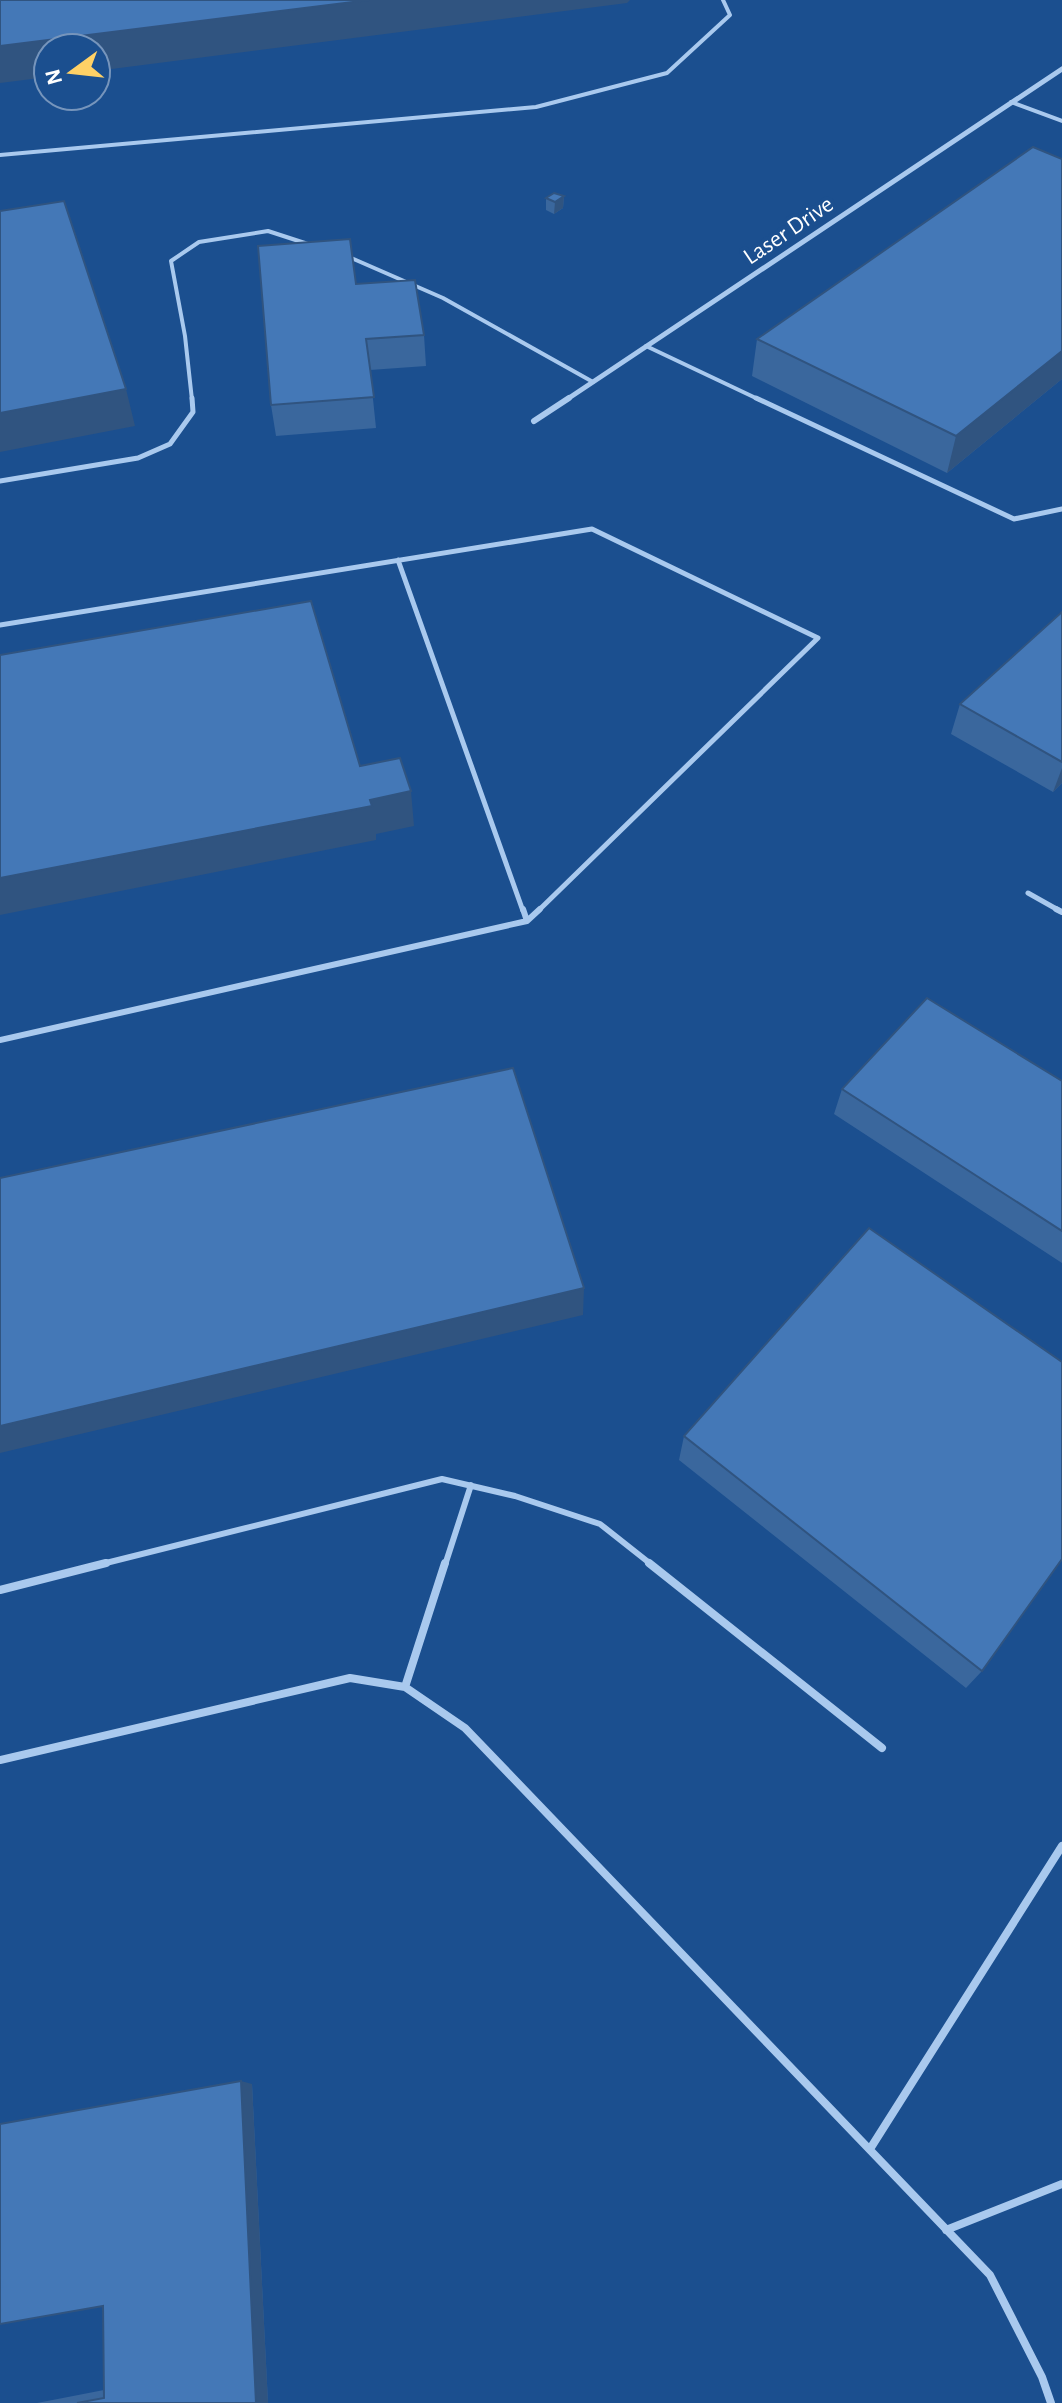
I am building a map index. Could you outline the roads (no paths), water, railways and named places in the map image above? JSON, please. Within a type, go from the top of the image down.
[{"type":"street","name":"Laser Drive","points":[[534,421],[1062,69]]},
{"type":"lane","points":[[0,155],[536,107],[667,73],[730,15],[723,0]]},
{"type":"lane","points":[[1011,102],[1062,121]]},
{"type":"lane","points":[[0,481],[138,458],[170,444],[193,412],[185,336],[171,261],[199,242],[268,231],[324,249]]},
{"type":"lane","points":[[338,254],[402,278],[593,382]]},
{"type":"lane","points":[[646,346],[1014,519],[1062,509]]},
{"type":"lane","points":[[0,625],[592,529],[818,638],[527,921],[0,1040]]},
{"type":"lane","points":[[398,560],[527,921]]},
{"type":"lane","points":[[1028,893],[1062,912]]},
{"type":"lane","points":[[0,1590],[442,1479],[600,1524],[882,1748]]},
{"type":"lane","points":[[405,1687],[471,1485]]},
{"type":"lane","points":[[0,1760],[350,1678],[405,1687],[465,1728],[990,2275],[1042,2377],[1051,2403]]},
{"type":"lane","points":[[870,2149],[1062,1846]]},
{"type":"lane","points":[[946,2230],[1062,2184]]}]
